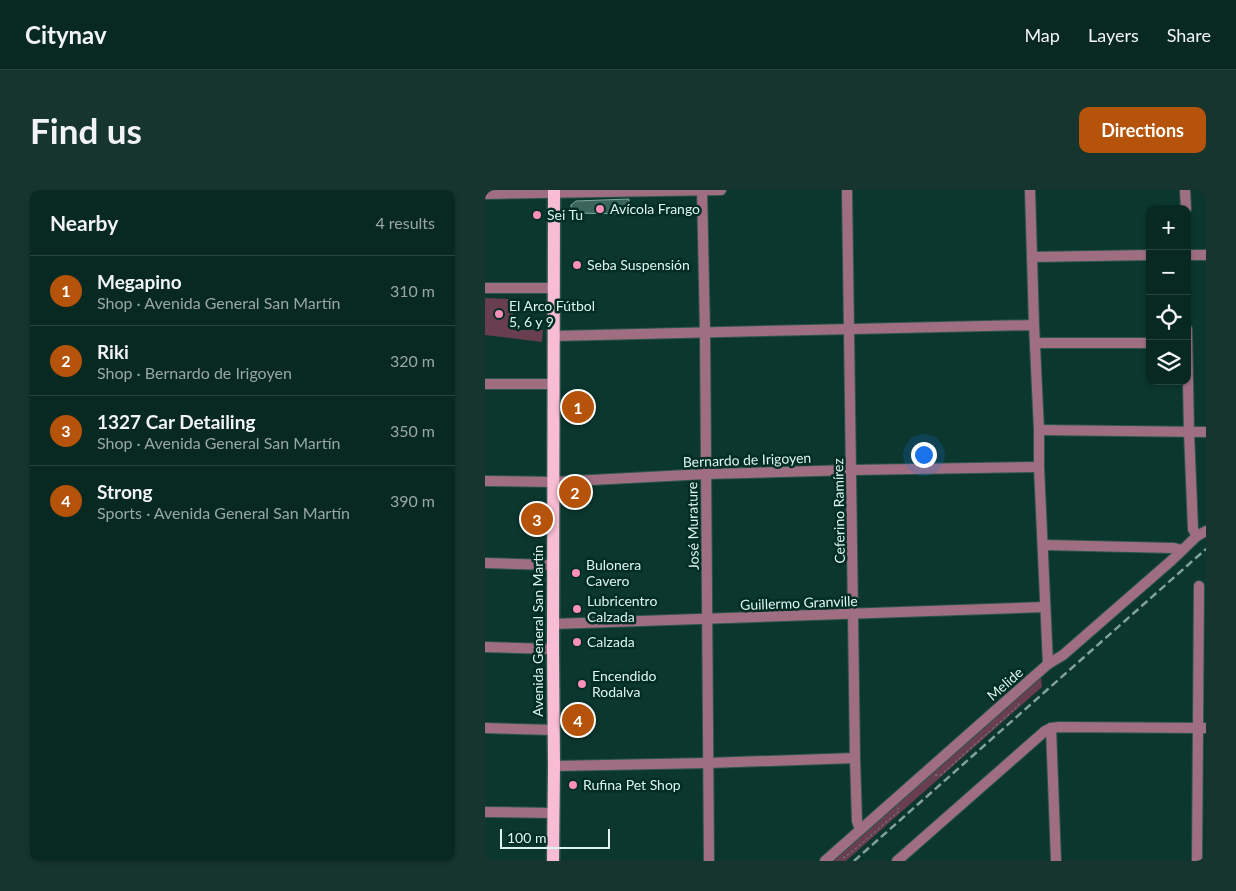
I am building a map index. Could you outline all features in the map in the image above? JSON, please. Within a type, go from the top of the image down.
[{"type":"main road","name":"Avenida General San Martín","points":[[553,861],[554,192]]},
{"type":"street","name":"José Murature","points":[[702,190],[705,332],[709,861]]},
{"type":"street","points":[[485,194],[721,190]]},
{"type":"street","name":"Ceferino Ramírez","points":[[847,190],[855,758],[857,821],[860,830]]},
{"type":"street","points":[[1030,190],[1039,467],[1048,664]]},
{"type":"street","points":[[1185,190],[1186,205]]},
{"type":"street","points":[[1191,255],[1206,254]]},
{"type":"street","points":[[1033,258],[1146,255]]},
{"type":"street","points":[[485,288],[554,288]]},
{"type":"street","points":[[554,336],[1034,325]]},
{"type":"street","points":[[1036,343],[1146,343]]},
{"type":"street","points":[[485,384],[554,384]]},
{"type":"street","points":[[1188,385],[1193,528],[1201,533]]},
{"type":"street","points":[[1039,430],[1206,432]]},
{"type":"street","name":"Bernardo de Irigoyen","points":[[485,481],[553,482],[706,474],[1039,467]]},
{"type":"street","name":"Melide","points":[[825,861],[1048,664],[1063,655],[1201,533]]},
{"type":"street","points":[[1044,545],[1174,548],[1182,550]]},
{"type":"street","points":[[485,563],[553,565]]},
{"type":"street","points":[[1197,861],[1202,728],[1199,586]]},
{"type":"street","name":"Guillermo Granville","points":[[553,624],[1045,608]]},
{"type":"street","points":[[485,647],[553,648]]},
{"type":"street","points":[[485,728],[554,730]]},
{"type":"street","points":[[897,861],[1045,731],[1051,728],[1202,728]]},
{"type":"street","points":[[1051,728],[1056,861]]},
{"type":"street","points":[[554,766],[855,758]]},
{"type":"street","points":[[485,812],[553,812]]},
{"type":"path","points":[[933,775],[941,775],[948,769],[1019,705],[1017,701]]},
{"type":"path","points":[[841,859],[899,811],[897,807]]},
{"type":"shaded area","name":"El Arco Fútbol 5, 6 y 9","points":[[485,298],[513,299],[513,330],[543,330],[542,342],[485,335]]},
{"type":"shaded area","points":[[1041,676],[1042,687],[846,861],[831,861]]},
{"type":"building","name":"Avícola Frango","points":[[629,199],[629,214],[571,213],[571,205],[576,201]]},
{"type":"railway","points":[[854,861],[1206,549]]},
{"type":"place","name":"Avícola Frango","points":[[600,209]]},
{"type":"place","name":"Sei Tu","points":[[537,215]]},
{"type":"place","name":"Seba Suspensión","points":[[577,265]]},
{"type":"place","name":"El Arco Fútbol 5, 6 y 9","points":[[499,314]]},
{"type":"place","name":"Megapino","points":[[578,407]]},
{"type":"place","name":"Riki","points":[[575,492]]},
{"type":"place","name":"1327 Car Detailing","points":[[537,519]]},
{"type":"place","name":"Bulonera Cavero","points":[[576,573]]},
{"type":"place","name":"Lubricentro Calzada","points":[[577,609]]},
{"type":"place","name":"Calzada","points":[[577,642]]},
{"type":"place","name":"Encendido Rodalva","points":[[582,684]]},
{"type":"place","name":"Strong","points":[[578,720]]},
{"type":"place","name":"Rufina Pet Shop","points":[[573,785]]}]
